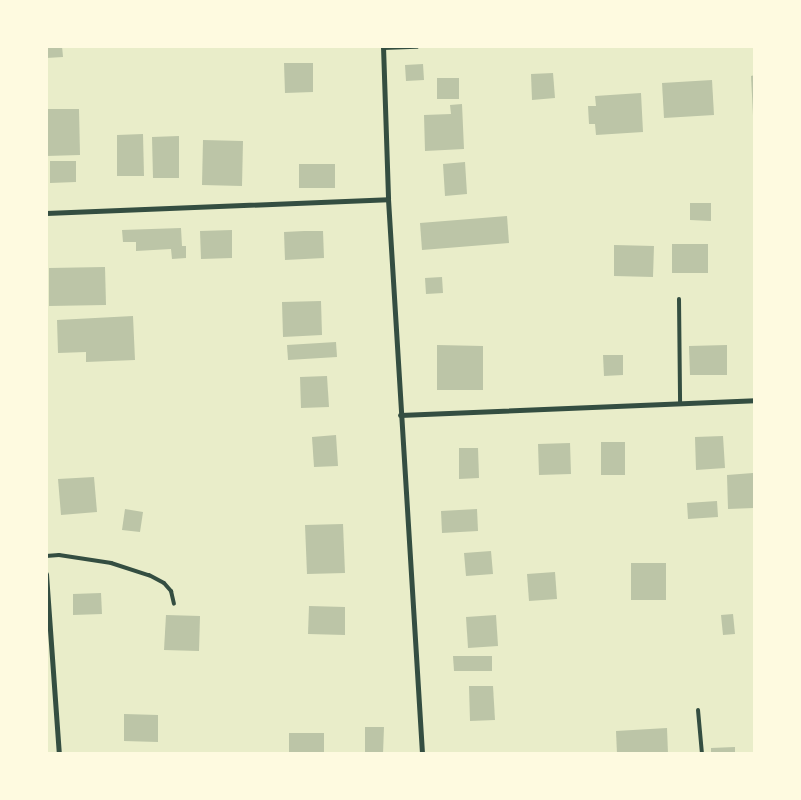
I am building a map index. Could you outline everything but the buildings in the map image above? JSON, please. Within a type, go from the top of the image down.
[{"type":"street","points":[[416,46],[383,47],[388,200],[422,754]]},
{"type":"street","points":[[46,213],[388,200]]},
{"type":"street","points":[[400,415],[755,400]]},
{"type":"street","points":[[46,574],[59,754]]},
{"type":"lane","points":[[679,299],[680,403]]},
{"type":"lane","points":[[46,556],[59,555],[111,563],[149,575],[164,583],[171,591],[174,604]]},
{"type":"lane","points":[[698,710],[702,754]]}]
